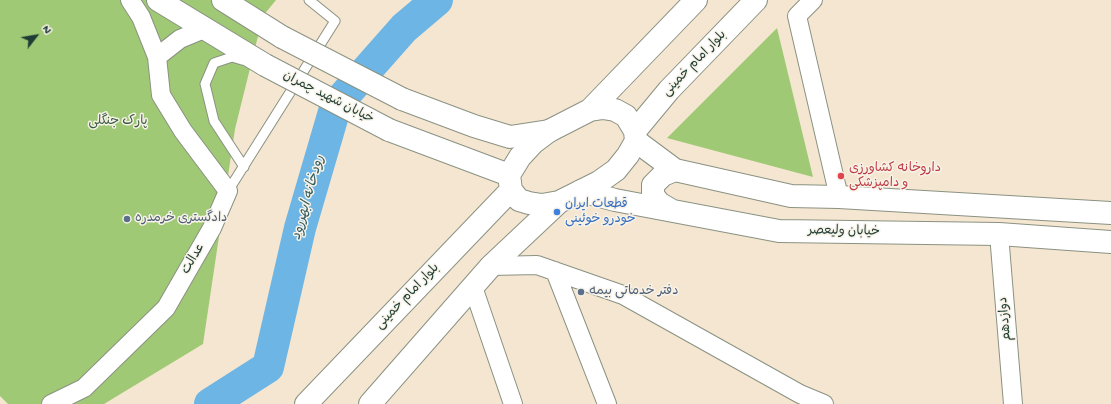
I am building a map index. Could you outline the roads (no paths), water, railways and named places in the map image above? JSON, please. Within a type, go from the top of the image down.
[{"type":"main road","name":"خیابان شهید چمران","points":[[158,0],[265,65],[389,130],[510,183],[519,200],[542,205],[558,202]]},
{"type":"main road","points":[[223,0],[282,37],[402,99],[474,126],[510,137],[549,131],[590,110],[603,108],[615,110],[626,116],[636,136],[675,170],[791,196],[839,197],[1111,213]]},
{"type":"main road","points":[[590,110],[696,0]]},
{"type":"main road","name":"بلوار امام خمینی","points":[[558,202],[598,182],[616,170],[628,155],[636,136],[669,90],[756,0]]},
{"type":"main road","name":"بلوار امام خمینی","points":[[306,404],[510,183],[520,157],[533,143],[549,131]]},
{"type":"main road","points":[[671,210],[659,203],[653,195],[653,185],[663,175],[675,170]]},
{"type":"main road","name":"خیابان ولیعصر","points":[[581,191],[615,200],[779,231],[999,234],[1111,242]]},
{"type":"main road","points":[[370,404],[491,266],[558,202]]},
{"type":"street","points":[[130,0],[141,17],[157,57],[161,95],[183,131],[228,191]]},
{"type":"street","points":[[813,0],[797,16],[839,197]]},
{"type":"street","points":[[157,57],[180,40],[204,29]]},
{"type":"street","name":"عدالت","points":[[50,404],[84,388],[166,308],[212,228],[228,191]]},
{"type":"street","name":"دوازدهم","points":[[999,234],[1013,404]]},
{"type":"street","points":[[491,266],[537,265],[623,295],[801,399],[824,404]]},
{"type":"street","points":[[555,271],[607,404]]},
{"type":"street","points":[[473,287],[513,404]]},
{"type":"lane","points":[[228,191],[335,21],[310,0]]},
{"type":"lane","points":[[244,167],[214,121],[205,84],[214,63],[232,57],[265,65]]},
{"type":"waterway","name":"رودخانه ابهررود","points":[[210,404],[268,367],[300,228],[336,105],[404,28],[437,0]]},
{"type":"place","name":"داروخانه کشاورزی و دامپزشکی","points":[[841,176]]},
{"type":"place","name":"قطعات ایران خودرو خوئینی","points":[[557,212]]},
{"type":"place","name":"دادگستری خرمدره","points":[[127,219]]},
{"type":"place","name":"دفتر خدماتی بیمه","points":[[581,292]]},
{"type":"park label","name":"پارک جنگلی","points":[[118,122]]}]
